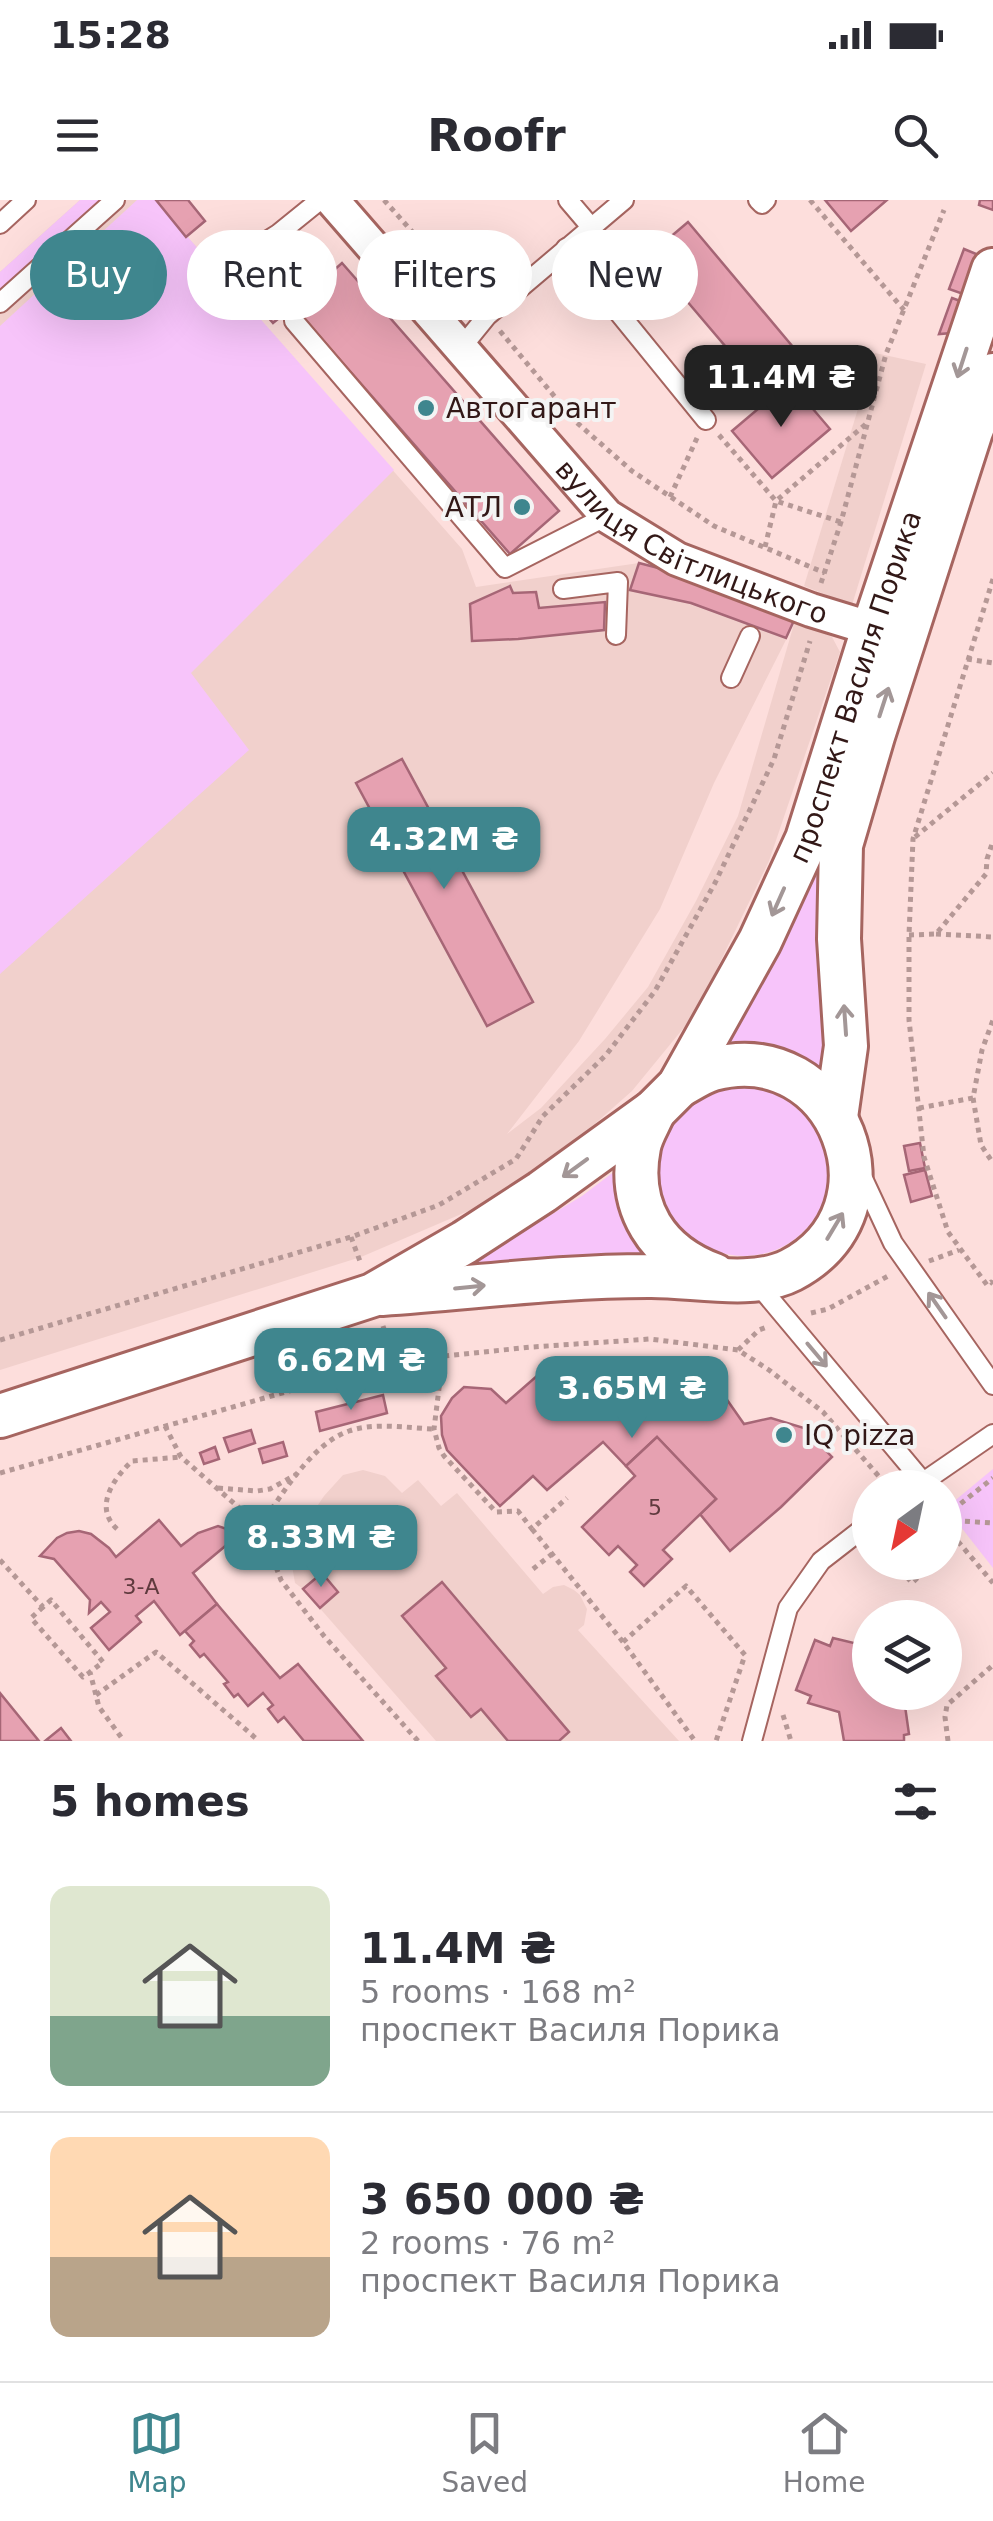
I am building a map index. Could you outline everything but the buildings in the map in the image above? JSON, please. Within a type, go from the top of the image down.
[{"type":"street","name":"вулиця Світлицького","points":[[332,200],[607,516],[677,560],[873,629]]},
{"type":"street","name":"проспект Василя Порика","points":[[739,1280],[690,1266],[662,1244],[644,1214],[636,1179],[639,1144],[760,942],[807,838],[993,270]]},
{"type":"street","name":"проспект Василя Порика","points":[[373,1295],[648,1276],[739,1280],[790,1271],[820,1250],[841,1221],[851,1186],[843,1134],[846,1046],[839,938],[841,845],[971,431],[993,375]]},
{"type":"street","name":"проспект Василя Порика","points":[[0,1416],[373,1295],[542,1192],[712,1069],[746,1065],[782,1072],[813,1090],[843,1134]]},
{"type":"lane","points":[[0,224],[26,200]]},
{"type":"lane","points":[[0,303],[115,200]]},
{"type":"lane","points":[[283,230],[320,200]]},
{"type":"lane","points":[[568,200],[591,227]]},
{"type":"lane","points":[[587,230],[624,200]]},
{"type":"lane","points":[[758,200],[762,204],[766,200]]},
{"type":"lane","points":[[532,277],[552,260]]},
{"type":"lane","points":[[461,348],[484,320]]},
{"type":"lane","points":[[625,320],[706,420]]},
{"type":"lane","points":[[294,321],[505,568],[607,516]]},
{"type":"lane","points":[[563,589],[618,582],[616,635]]},
{"type":"lane","points":[[732,678],[750,636]]},
{"type":"lane","points":[[843,1134],[893,1243],[993,1385]]},
{"type":"lane","points":[[739,1280],[788,1320],[908,1470]]},
{"type":"lane","points":[[938,1470],[966,1447],[993,1434]]},
{"type":"lane","points":[[752,1741],[788,1608],[821,1562],[852,1537]]},
{"type":"path","points":[[384,200],[411,230]]},
{"type":"path","points":[[810,200],[904,310]]},
{"type":"path","points":[[0,1340],[351,1237],[439,1205],[516,1159],[543,1116],[606,1055],[656,991],[715,882],[774,759],[814,628],[812,610],[886,354],[944,210]]},
{"type":"path","points":[[490,320],[575,421],[632,471],[714,526],[825,573]]},
{"type":"path","points":[[670,496],[706,420],[776,500],[840,522]]},
{"type":"path","points":[[766,547],[776,500],[868,422]]},
{"type":"path","points":[[992,1282],[987,1284],[948,1232],[924,1157],[909,1020],[909,935],[912,839],[993,579]]},
{"type":"path","points":[[968,659],[993,663]]},
{"type":"path","points":[[912,839],[993,773]]},
{"type":"path","points":[[936,934],[986,874],[993,841]]},
{"type":"path","points":[[909,935],[993,937]]},
{"type":"path","points":[[993,1020],[982,1050],[973,1098],[982,1145],[993,1163]]},
{"type":"path","points":[[918,1108],[973,1098]]},
{"type":"path","points":[[738,1350],[760,1330],[828,1309],[886,1276],[959,1250]]},
{"type":"path","points":[[0,1473],[395,1362],[650,1339],[738,1350],[823,1412],[873,1470]]},
{"type":"path","points":[[443,1356],[434,1429],[444,1456],[496,1512],[518,1510],[696,1741]]},
{"type":"path","points":[[165,1426],[181,1457],[260,1526],[281,1580],[324,1636],[418,1741]]},
{"type":"path","points":[[260,1526],[298,1473],[334,1438],[352,1430],[434,1429]]},
{"type":"path","points":[[117,1528],[110,1522],[106,1508],[108,1491],[116,1476],[132,1460],[181,1457]]},
{"type":"path","points":[[215,1488],[270,1489],[298,1473]]},
{"type":"path","points":[[962,1506],[993,1478]]},
{"type":"path","points":[[532,1528],[567,1498]]},
{"type":"path","points":[[962,1521],[993,1522]]},
{"type":"path","points":[[962,1546],[993,1583]]},
{"type":"path","points":[[533,1569],[552,1554]]},
{"type":"path","points":[[0,1560],[43,1607]]},
{"type":"path","points":[[623,1642],[686,1586],[745,1655],[716,1741]]},
{"type":"path","points":[[51,1600],[104,1662],[90,1672],[83,1677],[31,1618],[51,1600]]},
{"type":"path","points":[[96,1695],[156,1652],[260,1741]]},
{"type":"path","points":[[948,1741],[947,1705],[993,1665]]},
{"type":"path","points":[[90,1672],[99,1707],[124,1741]]},
{"type":"shaded area","points":[[80,200],[155,200],[187,236],[187,320],[261,320],[462,549],[476,587],[639,563],[693,577],[814,628],[832,637],[840,652],[769,861],[695,1014],[632,1091],[563,1152],[494,1200],[361,1257],[0,1370],[0,272],[30,245],[30,320],[167,320],[167,230],[47,230]],"holes":[[[794,624],[738,816],[648,987],[541,1108],[507,1134],[579,1041],[660,909],[714,783]]]},
{"type":"shaded area","points":[[80,200],[99,200],[66,230],[47,230]]},
{"type":"shaded area","points":[[137,200],[155,200],[187,236],[187,320],[261,320],[394,470],[191,673],[249,750],[0,974],[0,326],[30,298],[30,320],[167,320],[167,230],[104,230]]},
{"type":"shaded area","points":[[30,245],[30,262],[0,289],[0,272]]},
{"type":"shaded area","points":[[875,353],[926,364],[852,605],[804,586]]},
{"type":"shaded area","points":[[829,835],[823,1070],[776,1047],[750,1045],[724,1051]]},
{"type":"shaded area","points":[[744,1086],[777,1092],[804,1111],[823,1138],[829,1171],[823,1204],[804,1231],[777,1250],[744,1256],[711,1250],[684,1231],[665,1204],[659,1171],[665,1138],[684,1111],[711,1092]]},
{"type":"shaded area","points":[[615,1171],[621,1211],[651,1260],[601,1254],[438,1283],[582,1196]]},
{"type":"shaded area","points":[[993,1469],[993,1568],[962,1528],[962,1495]]},
{"type":"shaded area","points":[[363,1470],[385,1476],[402,1493],[418,1480],[441,1506],[457,1493],[543,1594],[564,1585],[580,1595],[587,1609],[584,1625],[578,1630],[679,1741],[436,1741],[295,1583],[289,1548],[343,1475]]},
{"type":"place","name":"Автогарант","points":[[426,408]]},
{"type":"place","name":"АТЛ","points":[[522,507]]},
{"type":"place","name":"IQ pizza","points":[[784,1435]]}]
